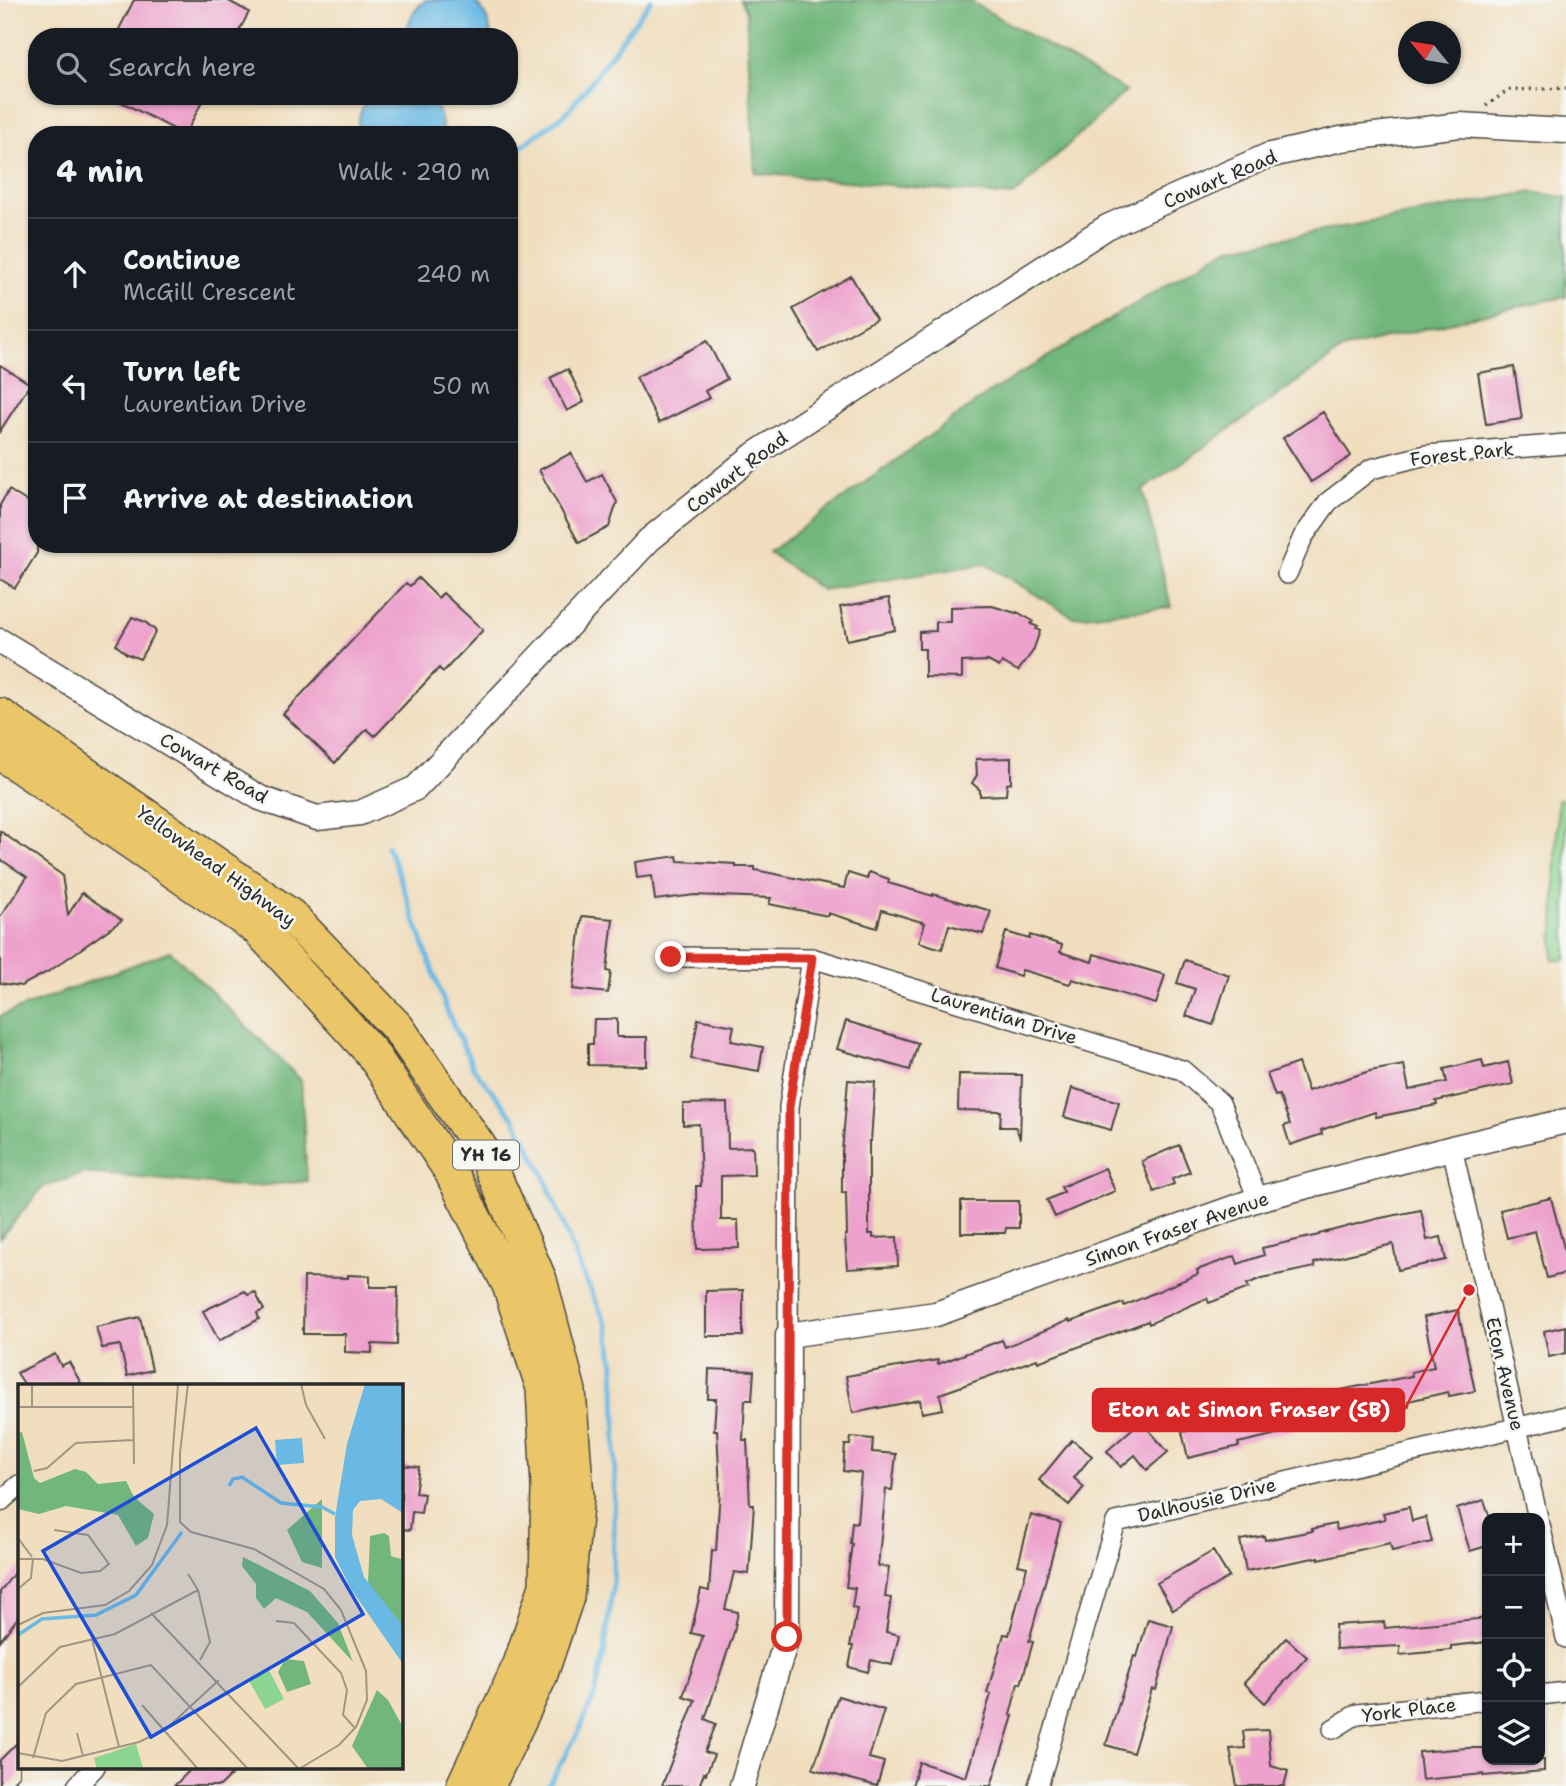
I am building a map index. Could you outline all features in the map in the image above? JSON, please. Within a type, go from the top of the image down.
[{"type":"highway","name":"Yellowhead Highway","points":[[0,715],[290,915],[398,1028],[486,1156],[540,1280],[569,1391],[576,1496],[567,1597],[540,1677],[488,1786]]},
{"type":"highway","name":"Yellowhead Highway","points":[[0,753],[258,929],[371,1052],[450,1170],[509,1285],[543,1388],[548,1487],[546,1586],[520,1664],[463,1786]]},
{"type":"street","name":"Cowart Road","points":[[0,641],[260,798],[317,818],[360,813],[416,788],[649,540],[755,454],[1107,227],[1267,156],[1340,139],[1460,125],[1566,131]]},
{"type":"street","name":"Forest Park","points":[[1287,574],[1303,537],[1328,502],[1371,469],[1426,455],[1566,444]]},
{"type":"street","name":"Laurentian Drive","points":[[671,957],[812,958],[1182,1070],[1220,1102],[1258,1199]]},
{"type":"street","points":[[743,1786],[787,1637],[789,1107],[812,958]]},
{"type":"street","name":"Simon Fraser Avenue","points":[[788,1335],[936,1314],[1258,1199],[1566,1121]]},
{"type":"street","name":"Eton Avenue","points":[[1452,1148],[1537,1513]]},
{"type":"street","name":"Dalhousie Drive","points":[[1038,1786],[1116,1522],[1566,1416]]},
{"type":"street","points":[[0,1502],[18,1486]]},
{"type":"street","points":[[1545,1547],[1566,1638]]},
{"type":"street","points":[[1545,1694],[1566,1692]]},
{"type":"street","name":"York Place","points":[[1333,1729],[1356,1714],[1482,1701]]},
{"type":"street","points":[[77,1786],[94,1768]]},
{"type":"path","points":[[1460,125],[1508,90],[1566,88]]},
{"type":"green space","points":[[740,0],[968,0],[1126,91],[1013,196],[755,173],[746,12]]},
{"type":"green space","points":[[1531,192],[1566,197],[1566,297],[1345,348],[1143,490],[1171,607],[1073,617],[985,564],[822,590],[769,552],[990,392],[1226,249]]},
{"type":"green space","points":[[1558,799],[1566,800],[1566,960],[1553,960]]},
{"type":"green space","points":[[170,951],[301,1080],[307,1181],[246,1187],[84,1173],[43,1187],[0,1238],[0,1016]]},
{"type":"water","points":[[426,0],[471,0],[486,16],[489,28],[408,28],[418,8]]},
{"type":"water","points":[[364,105],[435,105],[442,126],[358,126]]},
{"type":"building","points":[[134,0],[227,0],[249,12],[241,28],[120,28]]},
{"type":"building","points":[[127,105],[200,105],[190,126],[168,126]]},
{"type":"building","points":[[851,276],[876,319],[818,352],[793,309]]},
{"type":"building","points":[[707,341],[727,379],[705,391],[709,398],[659,423],[636,377]]},
{"type":"building","points":[[0,365],[28,383],[28,387],[0,431]]},
{"type":"building","points":[[1514,367],[1522,419],[1486,424],[1478,373]]},
{"type":"building","points":[[568,369],[584,402],[567,411],[550,378]]},
{"type":"building","points":[[1323,412],[1351,456],[1311,482],[1283,438]]},
{"type":"building","points":[[571,453],[587,482],[602,474],[617,502],[609,527],[579,543],[539,470]]},
{"type":"building","points":[[9,490],[28,502],[28,553],[37,553],[15,588],[0,579],[0,505]]},
{"type":"building","points":[[418,578],[438,598],[443,593],[483,630],[443,672],[439,668],[375,736],[367,729],[335,763],[283,714],[406,583],[410,586]]},
{"type":"building","points":[[889,598],[895,630],[847,640],[840,607]]},
{"type":"building","points":[[992,606],[1017,612],[1033,621],[1031,624],[1040,631],[1033,651],[1018,671],[1002,662],[999,667],[988,661],[962,662],[962,678],[925,677],[925,649],[919,649],[919,632],[936,631],[936,622],[950,622],[950,607]]},
{"type":"building","points":[[132,617],[145,622],[156,631],[140,659],[127,654],[116,645]]},
{"type":"building","points":[[1011,758],[1011,783],[1007,784],[1006,795],[980,796],[980,790],[972,783],[977,775],[976,759]]},
{"type":"building","points":[[0,831],[62,875],[68,915],[82,893],[122,920],[51,970],[21,986],[0,983],[0,917],[27,877],[0,859]]},
{"type":"building","points":[[677,856],[678,861],[755,867],[755,870],[844,888],[848,873],[867,879],[869,872],[889,879],[888,883],[991,911],[983,934],[949,925],[942,949],[919,942],[925,923],[882,910],[877,928],[828,913],[828,916],[769,904],[771,898],[695,895],[655,900],[652,876],[637,878],[635,862]]},
{"type":"building","points":[[582,916],[613,919],[607,971],[611,972],[608,993],[573,989]]},
{"type":"building","points":[[1006,932],[1029,939],[1030,935],[1062,945],[1060,952],[1092,962],[1094,954],[1165,975],[1156,1004],[1072,979],[1070,984],[1022,970],[1020,976],[995,968]]},
{"type":"building","points":[[1185,960],[1229,975],[1213,1025],[1186,1016],[1195,989],[1177,983]]},
{"type":"building","points":[[594,1019],[617,1019],[617,1037],[647,1037],[647,1066],[588,1065],[588,1044],[593,1044]]},
{"type":"building","points":[[698,1019],[734,1026],[731,1041],[763,1047],[759,1071],[691,1059]]},
{"type":"building","points":[[846,1021],[918,1043],[910,1070],[837,1049]]},
{"type":"building","points":[[1482,1060],[1484,1068],[1508,1062],[1513,1084],[1436,1101],[1437,1105],[1376,1117],[1375,1112],[1321,1130],[1322,1134],[1290,1145],[1284,1126],[1290,1124],[1279,1095],[1275,1096],[1267,1074],[1298,1063],[1308,1091],[1370,1071],[1404,1065],[1409,1090],[1447,1082],[1444,1069]]},
{"type":"building","points":[[959,1074],[1022,1075],[1020,1139],[1016,1127],[1000,1127],[1001,1111],[958,1110]]},
{"type":"building","points":[[848,1080],[875,1082],[869,1141],[869,1234],[873,1234],[873,1238],[897,1237],[898,1266],[847,1269],[846,1192],[842,1193],[842,1152]]},
{"type":"building","points":[[1072,1088],[1119,1102],[1111,1130],[1064,1117]]},
{"type":"building","points":[[727,1103],[728,1148],[753,1147],[754,1175],[721,1176],[721,1220],[738,1220],[739,1248],[697,1249],[696,1186],[701,1186],[699,1124],[683,1125],[683,1104]]},
{"type":"building","points":[[1179,1145],[1190,1172],[1172,1179],[1174,1184],[1154,1192],[1142,1161]]},
{"type":"building","points":[[1105,1168],[1115,1191],[1055,1217],[1047,1200],[1064,1192],[1061,1187]]},
{"type":"building","points":[[1551,1198],[1566,1256],[1566,1273],[1547,1278],[1535,1231],[1507,1238],[1500,1210]]},
{"type":"building","points":[[961,1201],[1019,1201],[1019,1228],[1006,1228],[1005,1233],[961,1233]]},
{"type":"building","points":[[1421,1210],[1427,1240],[1441,1237],[1446,1260],[1398,1270],[1393,1244],[1314,1263],[1315,1267],[1262,1278],[1247,1284],[1249,1288],[1209,1303],[1207,1298],[1149,1324],[1148,1321],[1038,1362],[1037,1359],[940,1394],[943,1409],[922,1413],[920,1400],[853,1413],[846,1376],[938,1360],[938,1364],[1002,1340],[1005,1347],[1069,1320],[1070,1322],[1123,1303],[1124,1306],[1198,1274],[1197,1270],[1235,1256],[1238,1264],[1264,1255],[1262,1248]]},
{"type":"building","points":[[348,1275],[370,1276],[370,1287],[398,1287],[397,1345],[372,1344],[372,1353],[345,1352],[345,1334],[303,1334],[304,1277],[348,1278]]},
{"type":"building","points":[[743,1290],[743,1336],[706,1336],[706,1291]]},
{"type":"building","points":[[245,1291],[248,1295],[255,1292],[264,1310],[257,1313],[259,1319],[219,1341],[203,1311]]},
{"type":"building","points":[[1458,1310],[1475,1391],[1449,1396],[1448,1392],[1408,1401],[1409,1406],[1395,1409],[1396,1415],[1361,1423],[1360,1415],[1238,1443],[1239,1446],[1188,1458],[1182,1432],[1297,1404],[1296,1401],[1345,1389],[1412,1376],[1411,1372],[1434,1367],[1424,1317]]},
{"type":"building","points":[[140,1317],[152,1370],[127,1376],[120,1345],[102,1348],[96,1327]]},
{"type":"building","points":[[1566,1326],[1566,1353],[1549,1357],[1544,1331]]},
{"type":"building","points":[[55,1354],[61,1366],[69,1362],[81,1384],[24,1384],[17,1373]]},
{"type":"building","points":[[709,1369],[754,1371],[752,1400],[745,1400],[743,1440],[747,1440],[750,1505],[754,1505],[749,1574],[734,1572],[725,1609],[738,1612],[705,1719],[716,1724],[705,1752],[714,1755],[699,1786],[662,1786],[695,1700],[683,1696],[703,1636],[691,1633],[701,1589],[709,1591],[712,1550],[716,1551],[720,1489],[717,1430],[714,1430],[716,1399],[708,1399]]},
{"type":"building","points":[[1141,1421],[1168,1452],[1147,1470],[1135,1455],[1121,1467],[1107,1451]]},
{"type":"building","points":[[851,1437],[873,1439],[872,1452],[896,1454],[892,1490],[886,1489],[878,1566],[889,1567],[885,1597],[891,1598],[886,1632],[899,1635],[892,1665],[871,1660],[868,1672],[849,1667],[857,1609],[852,1608],[855,1588],[846,1587],[852,1522],[857,1523],[861,1473],[843,1471],[845,1445],[850,1445]]},
{"type":"building","points":[[1072,1440],[1092,1456],[1074,1478],[1084,1487],[1069,1505],[1039,1480]]},
{"type":"building","points":[[402,1465],[419,1467],[415,1493],[424,1494],[421,1513],[412,1512],[410,1530],[402,1529]]},
{"type":"building","points":[[1484,1500],[1488,1513],[1482,1513],[1482,1547],[1470,1551],[1457,1509]]},
{"type":"building","points":[[1409,1507],[1412,1521],[1426,1517],[1432,1542],[1392,1551],[1390,1543],[1319,1559],[1246,1571],[1240,1540],[1264,1536],[1265,1540],[1335,1524],[1337,1530],[1385,1519],[1383,1513]]},
{"type":"building","points":[[1031,1515],[1061,1523],[1029,1641],[1033,1642],[1021,1684],[1018,1683],[1010,1715],[1013,1716],[991,1786],[912,1786],[919,1762],[966,1777],[991,1694],[987,1693],[1004,1634],[1009,1635],[1027,1567],[1018,1565]]},
{"type":"building","points":[[1213,1551],[1229,1577],[1173,1610],[1157,1583]]},
{"type":"building","points":[[18,1567],[18,1617],[0,1641],[0,1592]]},
{"type":"building","points":[[1482,1618],[1482,1643],[1451,1646],[1451,1650],[1400,1655],[1400,1646],[1336,1649],[1335,1625],[1384,1622],[1385,1628]]},
{"type":"building","points":[[1148,1619],[1173,1626],[1156,1690],[1152,1689],[1133,1753],[1106,1745]]},
{"type":"building","points":[[1286,1638],[1307,1657],[1265,1703],[1244,1683]]},
{"type":"building","points":[[838,1696],[884,1710],[869,1758],[884,1762],[877,1786],[813,1769]]},
{"type":"building","points":[[1268,1730],[1271,1766],[1288,1771],[1284,1786],[1237,1786],[1230,1749],[1245,1748],[1243,1731]]},
{"type":"building","points":[[18,1742],[19,1776],[9,1786],[0,1786],[0,1760]]},
{"type":"building","points":[[1482,1748],[1482,1765],[1544,1765],[1544,1771],[1422,1780],[1419,1752]]},
{"type":"building","points":[[192,1768],[239,1768],[220,1786],[174,1786]]},
{"type":"waterway","points":[[518,148],[564,115],[651,0]]},
{"type":"waterway","points":[[387,846],[447,1011],[474,1069],[514,1118],[543,1173],[581,1270],[607,1325],[614,1364],[616,1417],[613,1584],[604,1654],[596,1691],[578,1733],[548,1786]]},
{"type":"place","name":"Eton at Simon Fraser (SB)","points":[[1469,1290]]},
{"type":"route","points":[[671,957],[812,958],[789,1107],[787,1637]]}]
